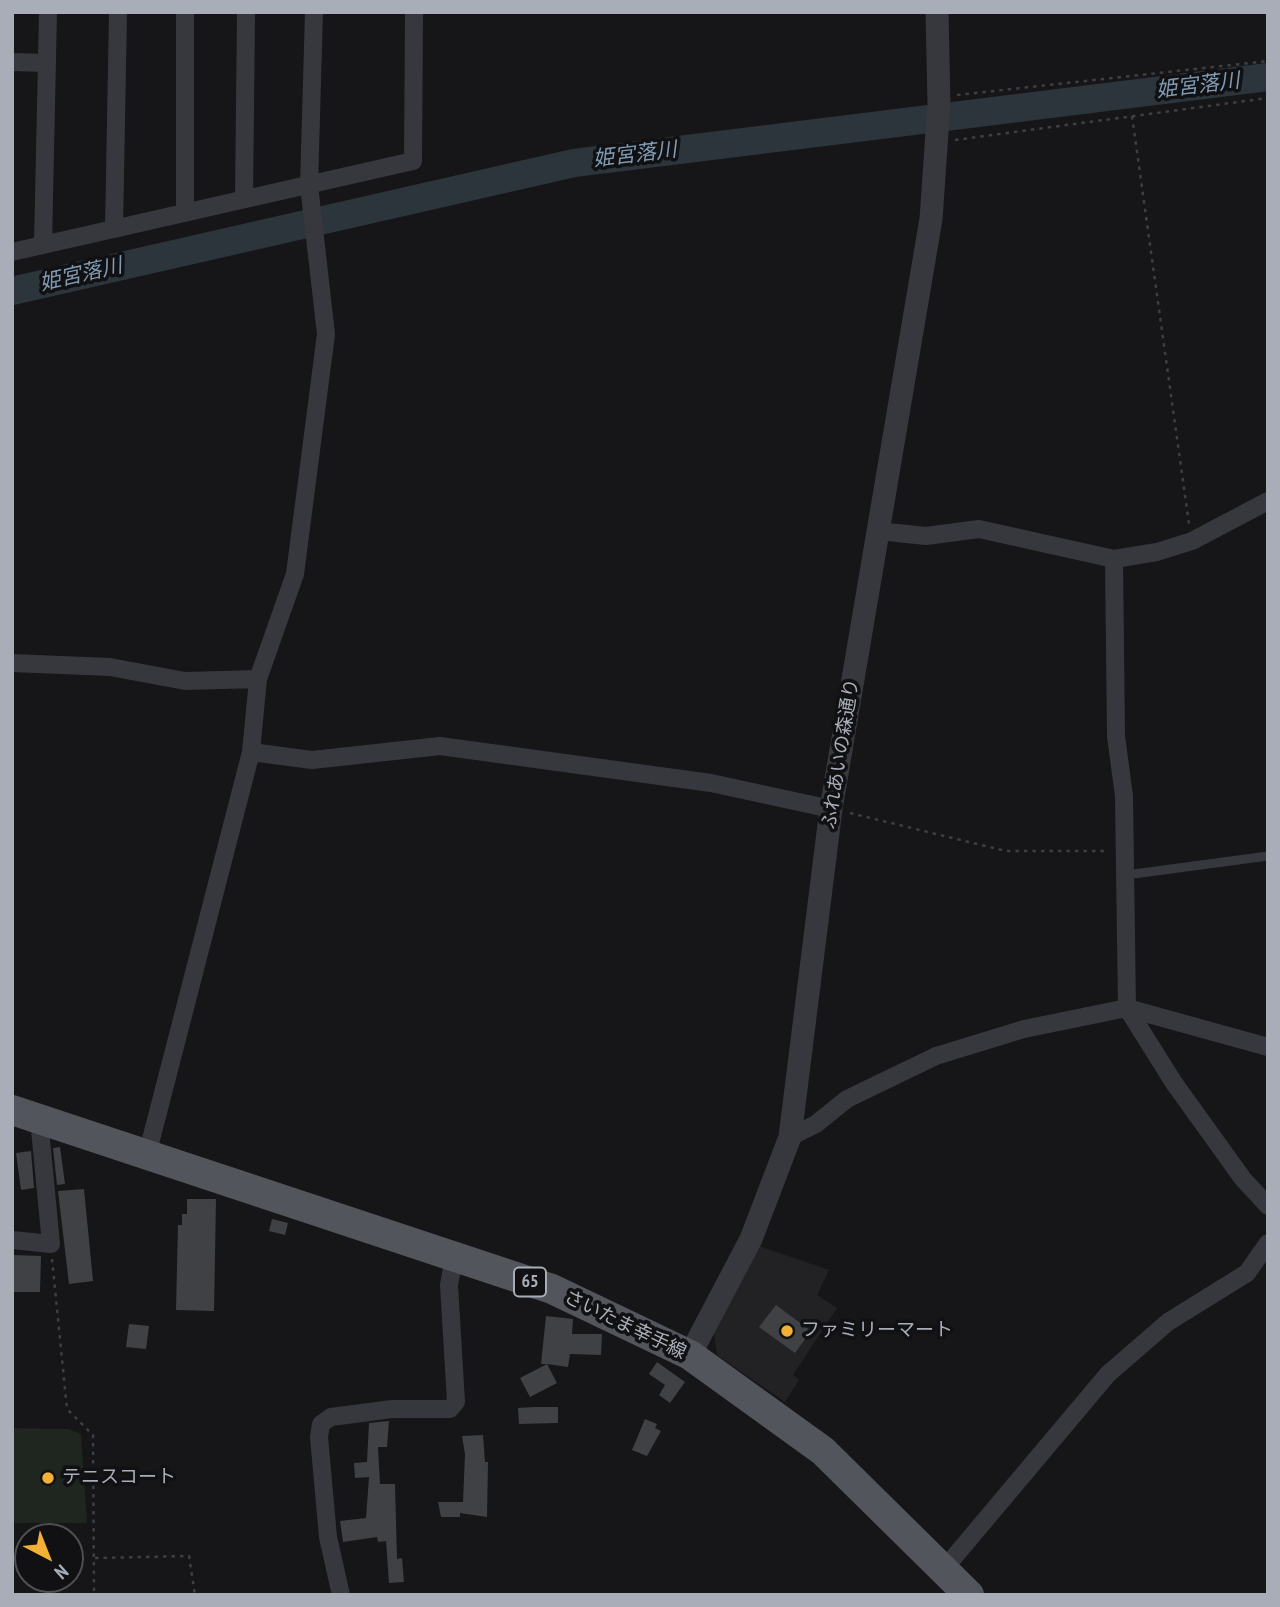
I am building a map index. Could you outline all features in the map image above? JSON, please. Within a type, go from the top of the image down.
[{"type":"main road","name":"さいたま幸手線","points":[[26,1114],[552,1289],[690,1355],[823,1451],[969,1595]]},
{"type":"street","points":[[43,245],[48,12]]},
{"type":"street","points":[[114,229],[118,12]]},
{"type":"street","points":[[185,12],[185,212]]},
{"type":"street","points":[[244,199],[247,12]]},
{"type":"street","points":[[147,1155],[251,752],[258,678],[295,574],[326,334],[310,190],[314,12]]},
{"type":"street","points":[[12,252],[244,199],[310,190],[413,161],[414,12]]},
{"type":"street","points":[[937,12],[939,100]]},
{"type":"street","points":[[12,62],[47,63]]},
{"type":"street","name":"ふれあいの森通り","points":[[690,1355],[751,1239],[790,1137],[831,809],[932,219],[939,100]]},
{"type":"street","points":[[878,531],[926,536],[979,529],[1114,559],[1157,552],[1192,541],[1268,501]]},
{"type":"street","points":[[1114,559],[1116,736],[1124,796],[1126,851],[1127,1009],[1174,1083],[1243,1179],[1268,1206]]},
{"type":"street","points":[[12,663],[110,667],[185,681],[258,678]]},
{"type":"street","points":[[251,752],[312,760],[440,746],[711,783],[831,809]]},
{"type":"street","points":[[790,1137],[816,1124],[847,1099],[936,1056],[1024,1029],[1127,1009],[1268,1047]]},
{"type":"street","points":[[12,1240],[51,1244],[26,1114]]},
{"type":"street","points":[[944,1569],[1108,1374],[1168,1322],[1247,1273],[1268,1243]]},
{"type":"street","points":[[341,1595],[328,1536],[319,1437],[321,1424],[331,1417],[392,1409],[450,1409],[456,1402],[449,1285],[454,1257]]},
{"type":"lane","points":[[1126,875],[1268,856]]},
{"type":"path","points":[[939,100],[1268,61]]},
{"type":"path","points":[[938,138],[1268,98]]},
{"type":"path","points":[[1132,116],[1192,541]]},
{"type":"path","points":[[831,809],[1006,851],[1126,851]]},
{"type":"path","points":[[51,1244],[67,1409],[93,1436],[94,1595]]},
{"type":"path","points":[[94,1558],[189,1556],[195,1595]]},
{"type":"shaded area","points":[[759,1246],[829,1270],[817,1295],[837,1308],[793,1375],[799,1380],[785,1402],[717,1355],[714,1332]]},
{"type":"shaded area","name":"テニスコート","points":[[12,1428],[68,1429],[81,1434],[87,1523],[12,1523]]},
{"type":"building","points":[[60,1147],[65,1184],[57,1185],[53,1148]]},
{"type":"building","points":[[31,1151],[34,1188],[21,1190],[16,1153]]},
{"type":"building","points":[[84,1189],[93,1281],[69,1284],[58,1191]]},
{"type":"building","points":[[187,1199],[216,1199],[214,1311],[176,1310],[178,1225],[182,1225],[182,1214],[187,1214]]},
{"type":"building","points":[[272,1219],[288,1223],[285,1235],[269,1231]]},
{"type":"building","points":[[12,1255],[41,1256],[40,1292],[12,1292]]},
{"type":"building","points":[[776,1305],[811,1331],[795,1353],[759,1327]]},
{"type":"building","points":[[546,1316],[573,1319],[572,1334],[602,1334],[601,1355],[570,1354],[568,1367],[541,1364]]},
{"type":"building","points":[[129,1324],[149,1326],[146,1349],[126,1347]]},
{"type":"building","points":[[657,1362],[685,1382],[670,1403],[659,1395],[665,1385],[649,1374]]},
{"type":"building","points":[[547,1364],[557,1383],[530,1397],[520,1378]]},
{"type":"building","points":[[558,1407],[558,1423],[519,1424],[518,1408]]},
{"type":"building","points":[[645,1419],[657,1424],[655,1428],[661,1431],[647,1456],[632,1450]]},
{"type":"building","points":[[389,1421],[387,1447],[378,1447],[380,1484],[395,1484],[397,1559],[402,1558],[404,1582],[389,1583],[386,1541],[378,1542],[377,1537],[343,1542],[340,1521],[366,1518],[369,1477],[355,1478],[354,1463],[367,1462],[369,1423]]},
{"type":"building","points":[[483,1435],[485,1462],[488,1462],[487,1517],[460,1513],[460,1517],[441,1517],[438,1502],[463,1502],[465,1454],[462,1436]]},
{"type":"waterway","name":"姫宮落川","points":[[12,291],[574,163],[1268,77]]},
{"type":"place","name":"ファミリーマート","points":[[787,1331]]},
{"type":"place","name":"テニスコート","points":[[48,1478]]}]
